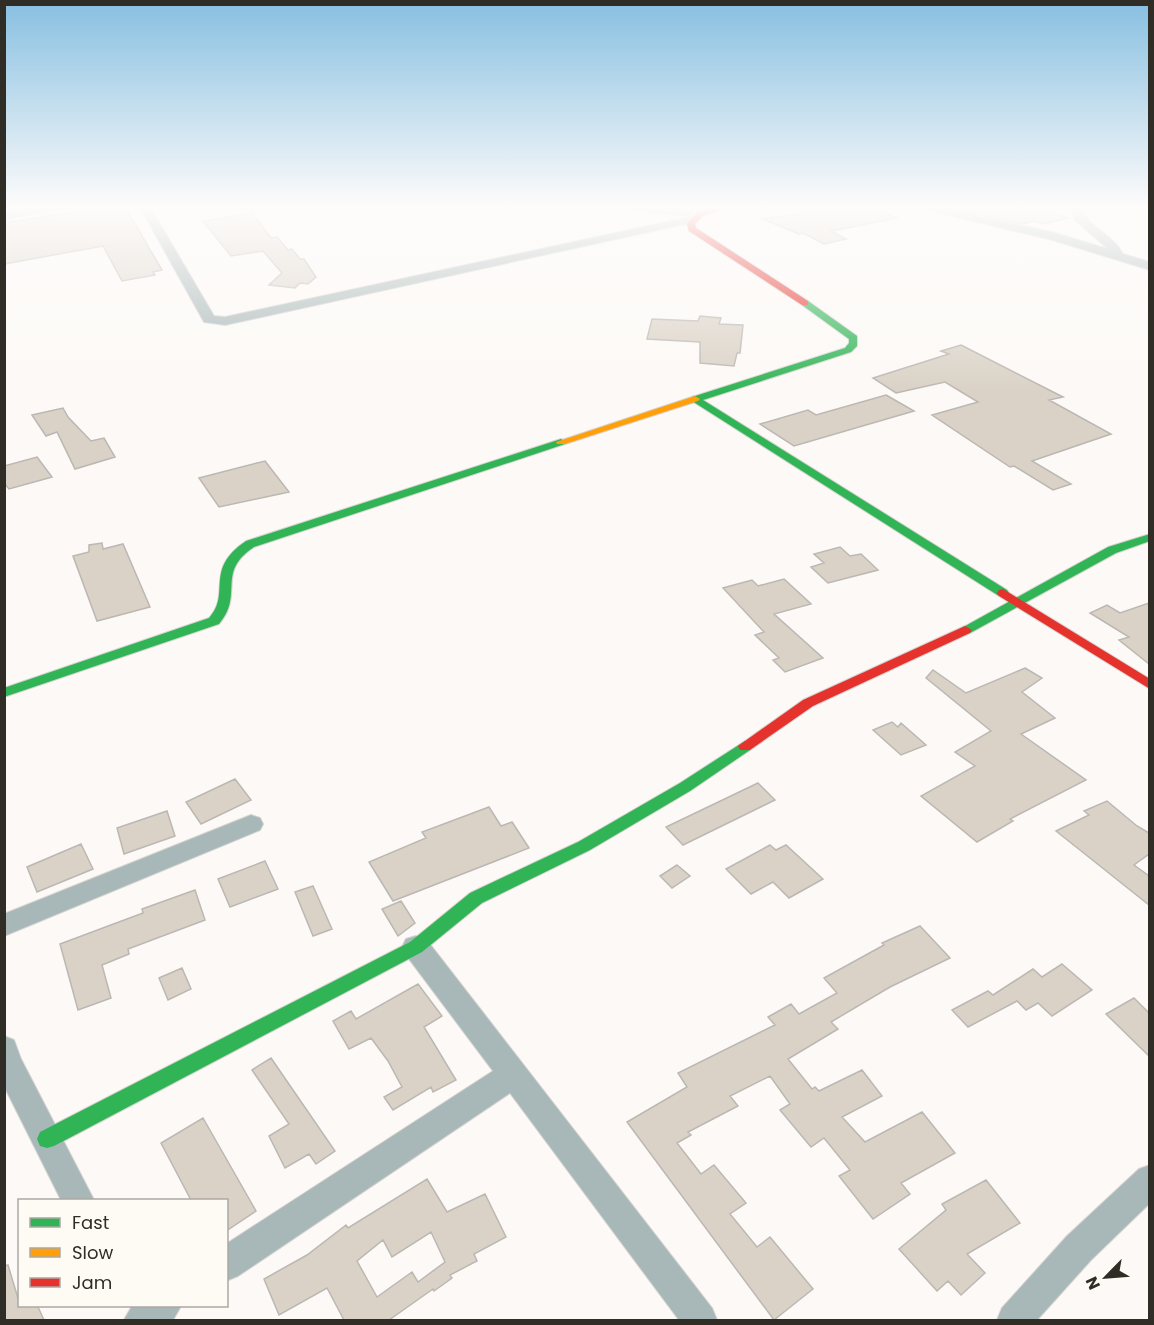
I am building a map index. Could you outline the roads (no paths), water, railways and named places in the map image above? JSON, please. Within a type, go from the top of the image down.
[{"type":"street","points":[[180,269],[209,319],[225,321],[460,269]]},
{"type":"street","points":[[4,693],[201,627],[220,617],[226,602],[222,581],[227,564],[241,549],[270,536],[848,350],[854,344],[854,338],[836,322],[754,269]]},
{"type":"street","points":[[695,399],[1149,685]]},
{"type":"street","points":[[47,1139],[416,947],[441,924],[476,898],[584,846],[665,799],[808,703],[965,630],[1112,550],[1149,537]]},
{"type":"street","points":[[4,926],[251,824]]},
{"type":"street","points":[[416,947],[700,1320]]},
{"type":"street","points":[[5,1057],[77,1199]]},
{"type":"street","points":[[228,1263],[514,1074]]},
{"type":"street","points":[[1014,1320],[1086,1241],[1149,1180]]},
{"type":"street","points":[[132,1307],[140,1320],[161,1307]]}]
